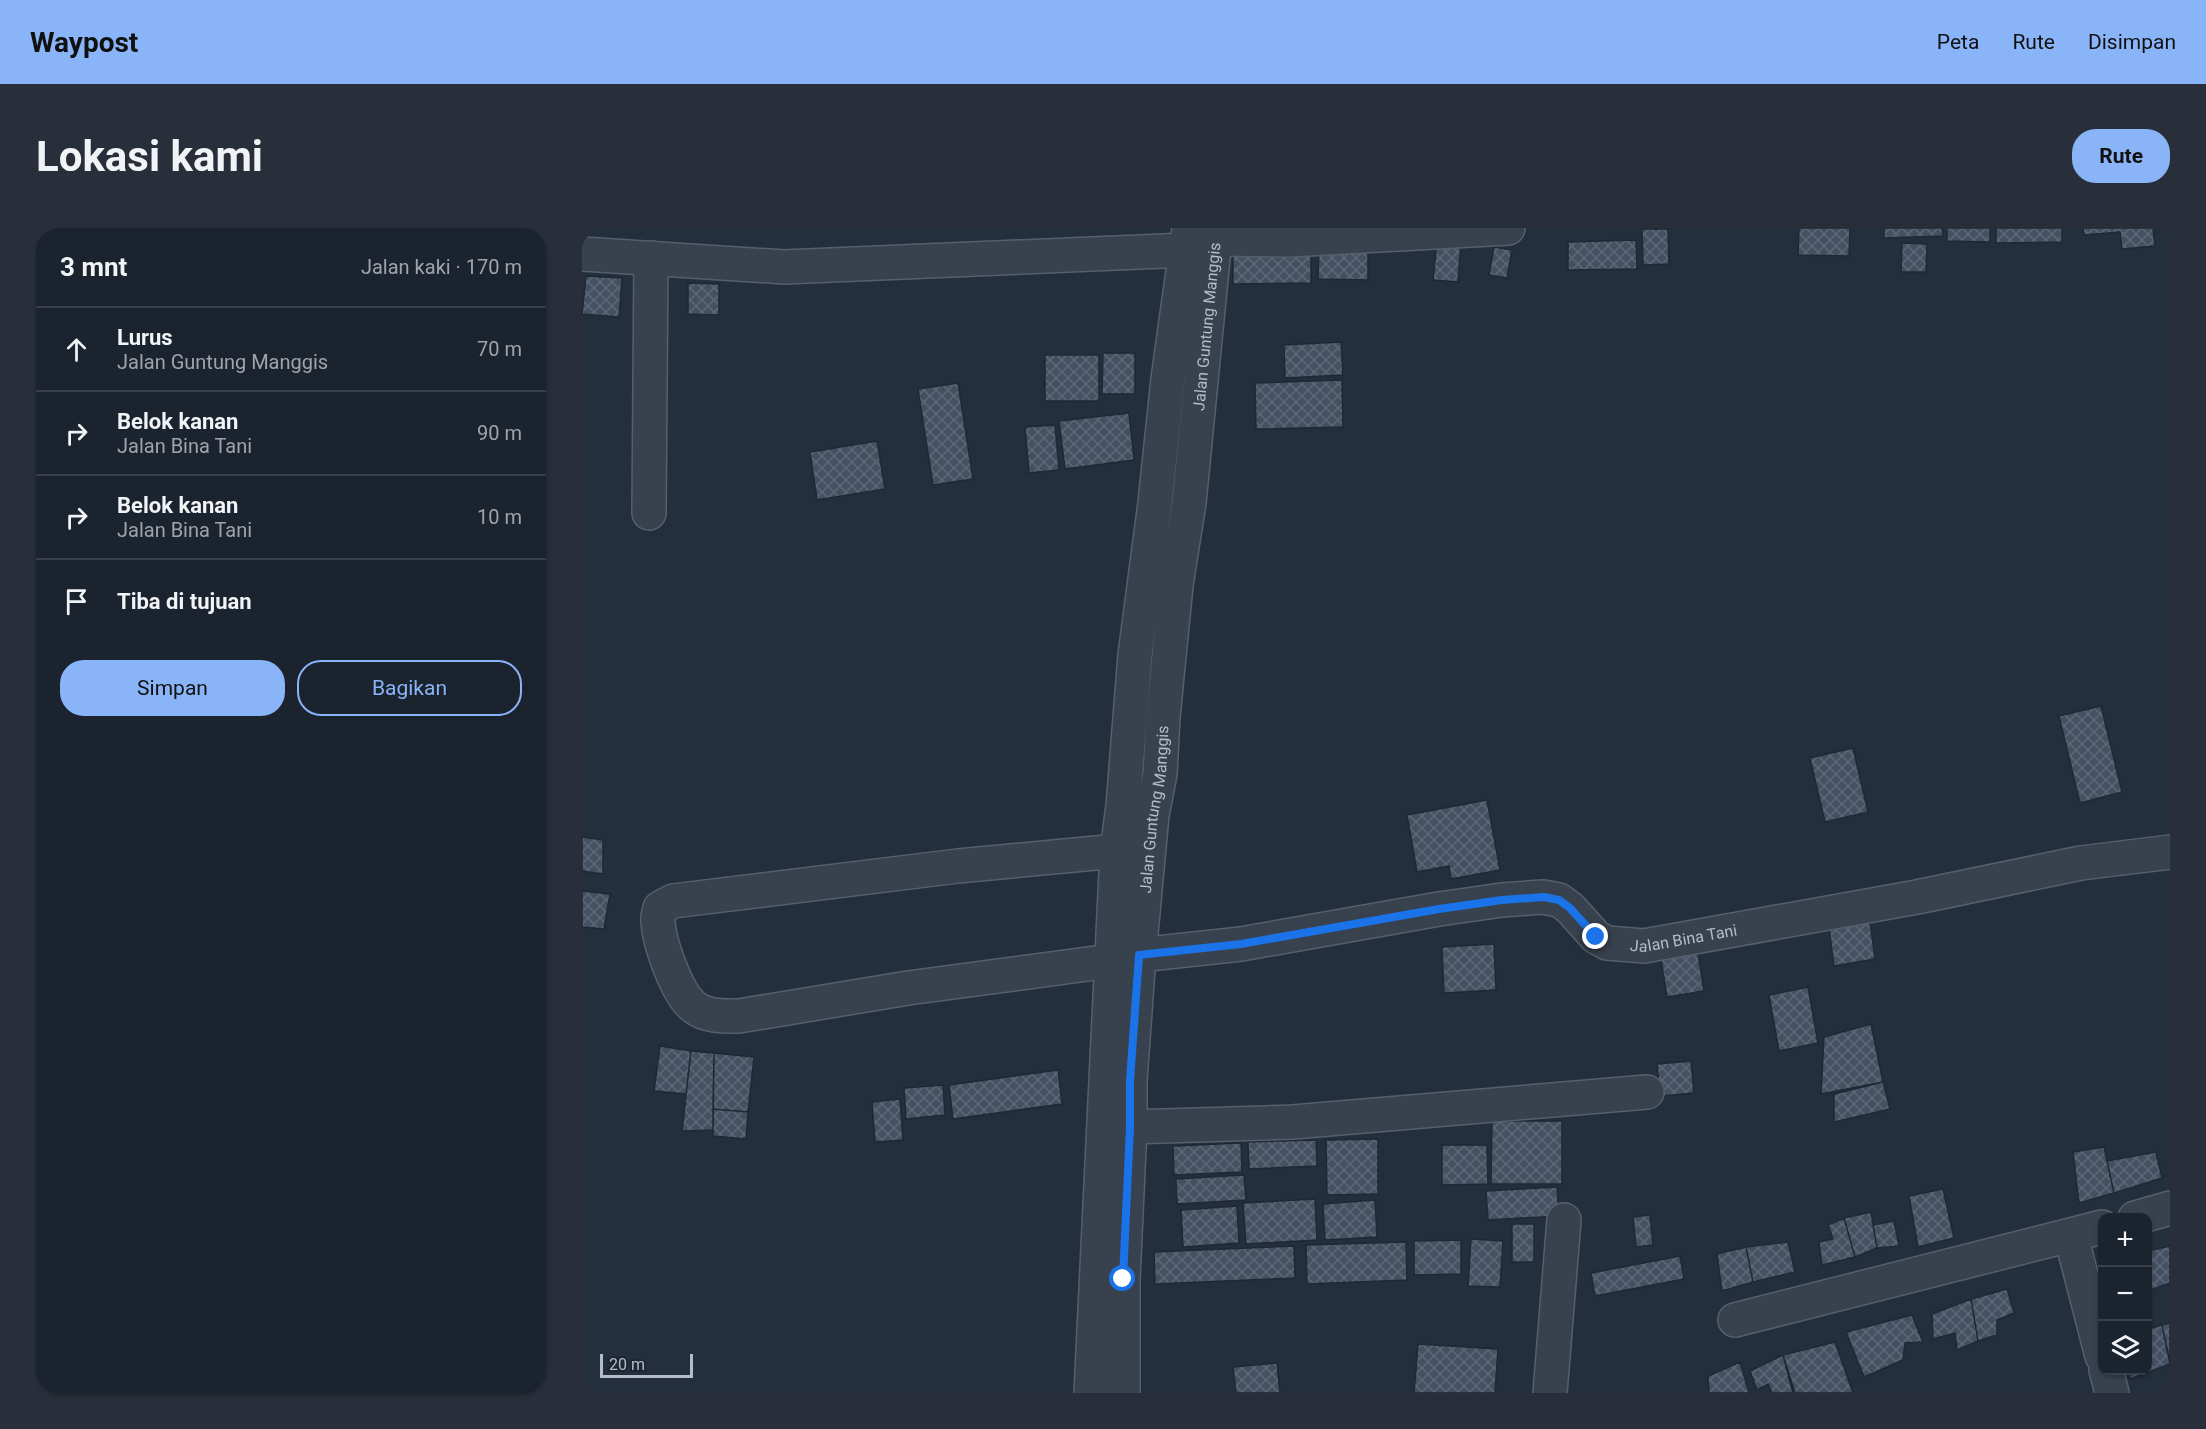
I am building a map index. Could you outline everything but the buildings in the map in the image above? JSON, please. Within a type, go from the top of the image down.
[{"type":"street","points":[[582,254],[784,267],[1202,236],[1289,240],[1508,228]]},
{"type":"street","name":"Jalan Guntung Manggis","points":[[1123,1393],[1123,1279],[1130,1081],[1125,958],[1117,851],[1123,806],[1135,655],[1155,503],[1168,379],[1202,236]]},
{"type":"street","name":"Jalan Guntung Manggis","points":[[1091,1393],[1125,958],[1160,774],[1163,717],[1175,597],[1189,503],[1202,236]]},
{"type":"street","points":[[649,513],[651,258]]},
{"type":"street","name":"Jalan Bina Tani","points":[[1117,851],[947,867],[673,901],[660,908],[657,920],[663,946],[682,995],[695,1008],[713,1016],[740,1016],[908,988],[1241,944],[1502,900],[1544,897],[1559,900],[1596,937],[1607,943],[1644,946],[1917,897],[2081,863],[2170,852]]},
{"type":"street","points":[[1130,1127],[1293,1122],[1647,1092]]},
{"type":"street","points":[[2152,1213],[2170,1208]]},
{"type":"street","points":[[1550,1393],[1564,1220]]},
{"type":"street","points":[[1735,1320],[2098,1228]]},
{"type":"street","points":[[2071,1236],[2098,1337]]},
{"type":"street","points":[[2107,1375],[2112,1393]]},
{"type":"route","points":[[1123,1279],[1130,1081],[1139,955],[1241,944],[1439,909],[1544,897],[1559,900],[1570,908],[1596,937]]}]
